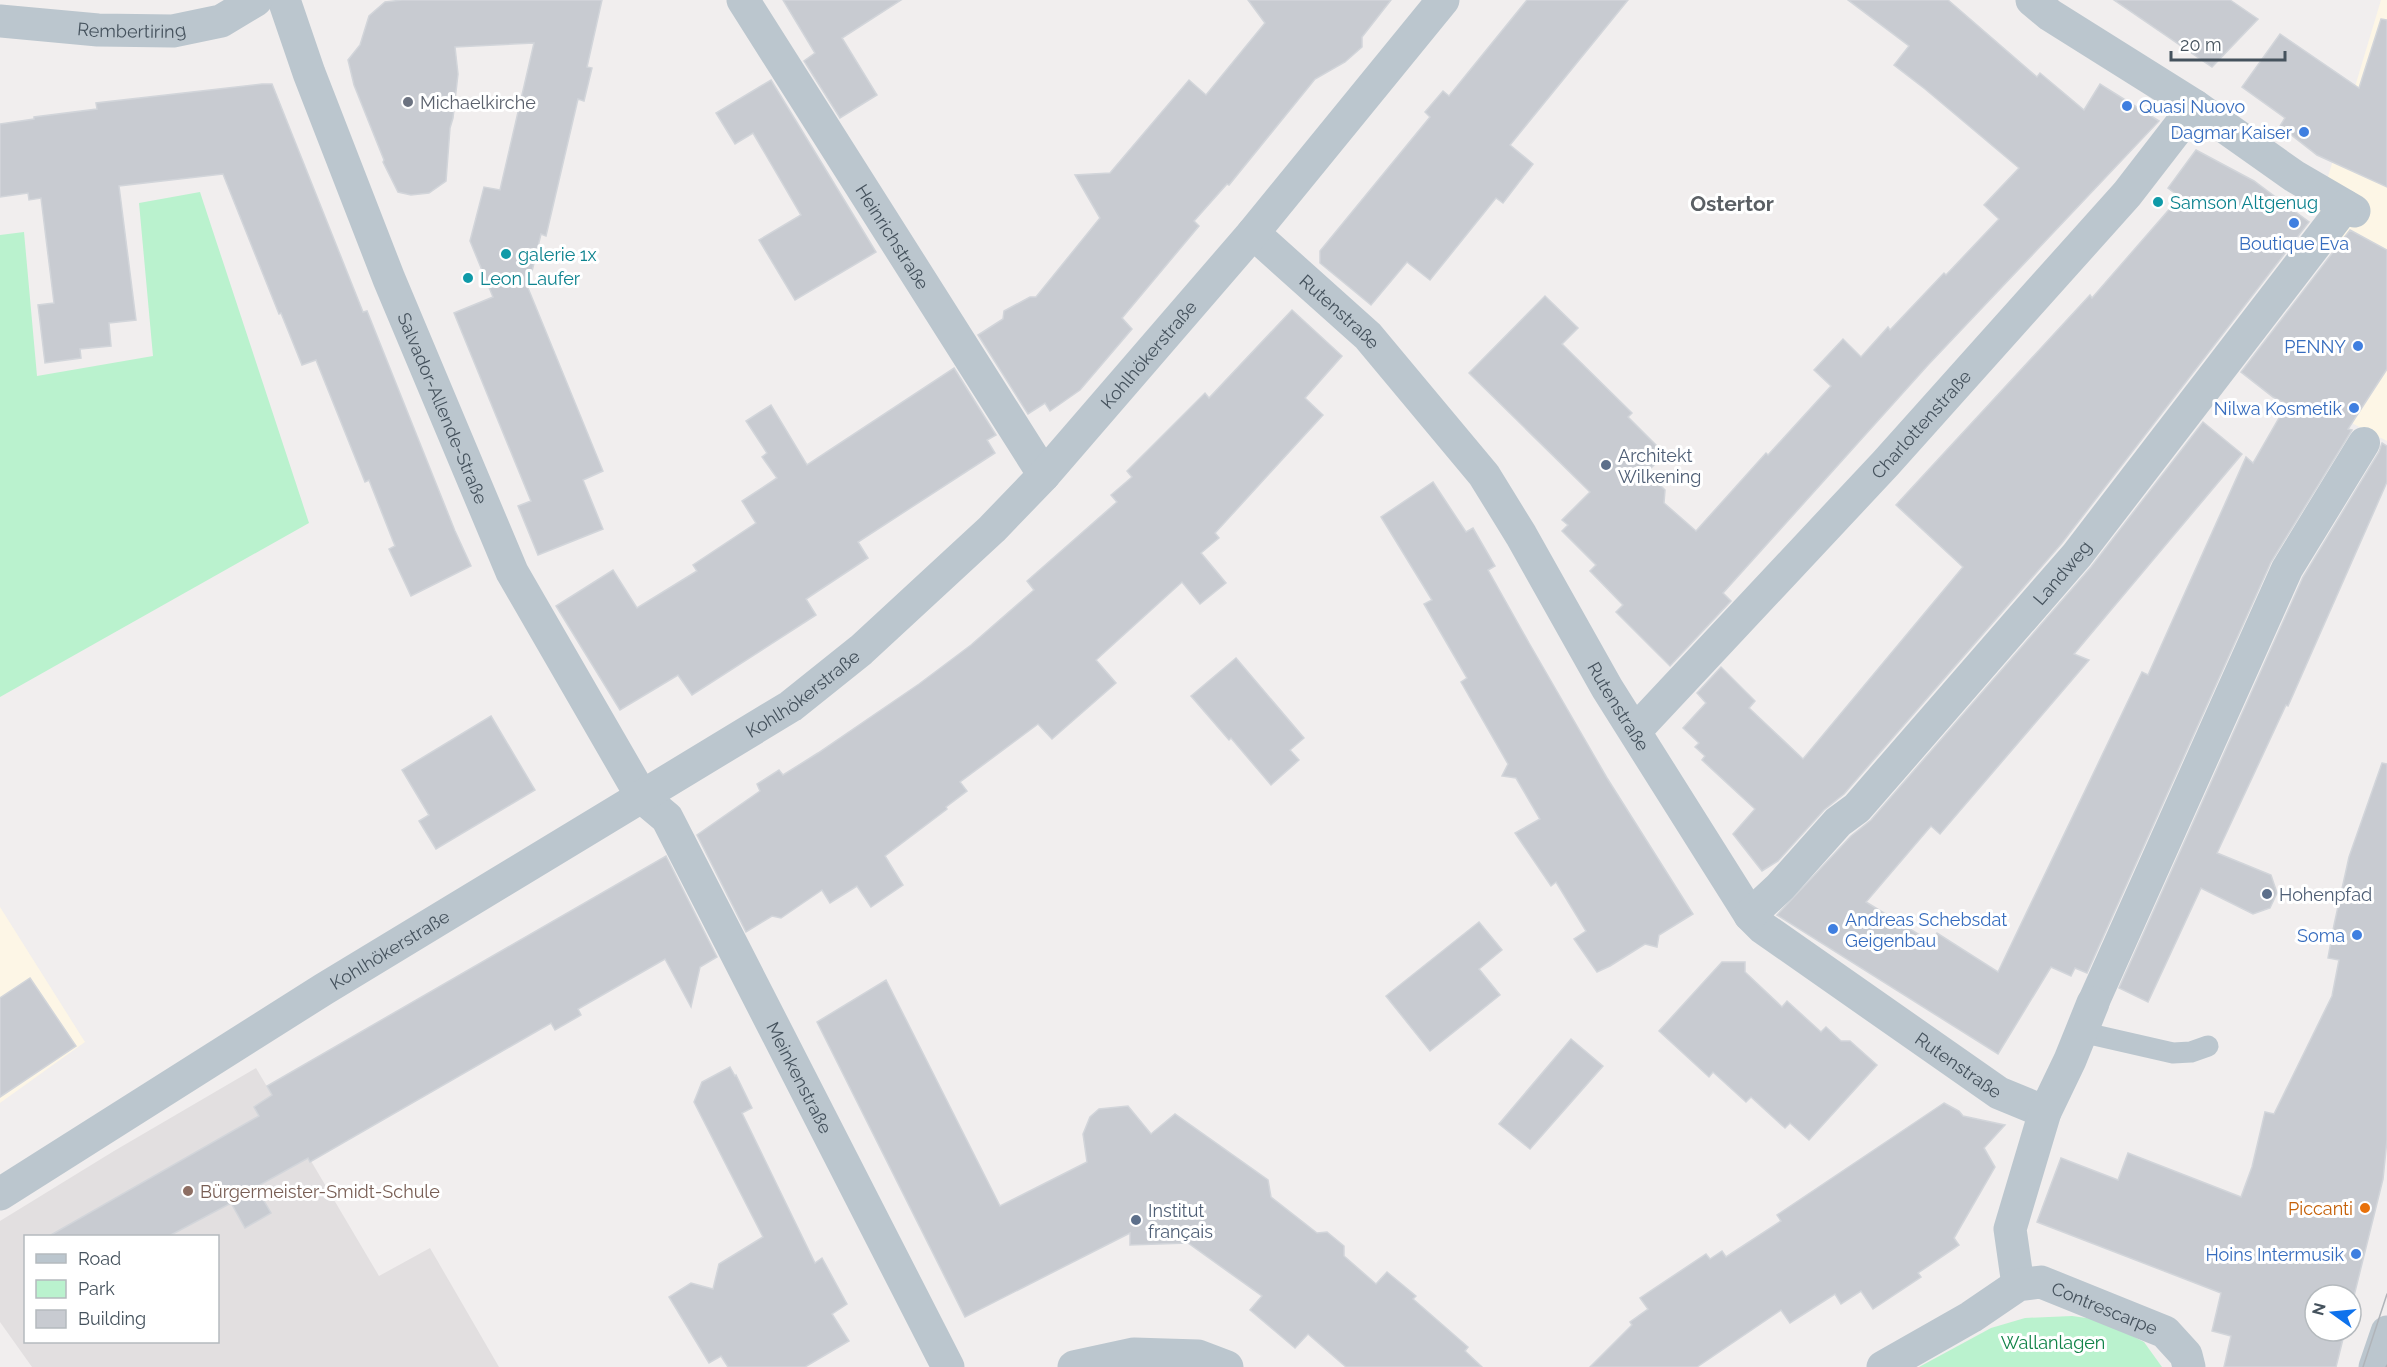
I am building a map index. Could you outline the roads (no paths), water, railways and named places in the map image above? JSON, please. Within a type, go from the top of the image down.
[{"type":"street","name":"Rembertiring","points":[[0,21],[98,30],[173,31],[221,21],[256,0]]},
{"type":"street","name":"Salvador-Allende-Straße","points":[[284,0],[309,73],[389,279],[512,572],[642,797]]},
{"type":"street","name":"Heinrichstraße","points":[[743,0],[1044,475]]},
{"type":"street","name":"Kohlhökerstraße","points":[[0,1194],[324,989],[791,706],[861,650],[992,529],[1044,475],[1252,233],[1443,0]]},
{"type":"street","points":[[2032,0],[2050,15],[2195,106]]},
{"type":"street","name":"Landweg","points":[[1750,915],[1780,887],[1838,822],[1857,808],[2077,555],[2350,208],[2295,176],[2195,106]]},
{"type":"street","name":"Charlottenstraße","points":[[1636,730],[1886,463],[2127,194],[2195,106]]},
{"type":"street","name":"Rutenstraße","points":[[1252,233],[1368,336],[1484,475],[1521,535],[1607,688],[1636,730],[1750,915],[1763,928],[1999,1093],[2045,1113]]},
{"type":"street","points":[[1883,1367],[1971,1317],[2018,1285],[2010,1229],[2045,1113],[2287,569],[2364,443]]},
{"type":"street","name":"Meinkenstraße","points":[[642,797],[667,818],[948,1367]]},
{"type":"street","name":"Contrescarpe","points":[[2018,1285],[2041,1282],[2165,1332],[2186,1355],[2189,1367]]},
{"type":"street","points":[[2375,1367],[2387,1332]]},
{"type":"street","points":[[1074,1367],[1134,1354],[1198,1356],[1227,1367]]},
{"type":"lane","points":[[2081,1032],[2173,1053],[2191,1052],[2208,1046]]},
{"type":"tram line","points":[[2363,1367],[2387,1294]]},
{"type":"place","name":"Michaelkirche","points":[[408,102]]},
{"type":"place","name":"Quasi Nuovo","points":[[2127,106]]},
{"type":"place","name":"Dagmar Kaiser","points":[[2304,132]]},
{"type":"place","name":"Samson Altgenug","points":[[2158,202]]},
{"type":"place","name":"Boutique Eva","points":[[2294,223]]},
{"type":"place","name":"galerie 1x","points":[[506,254]]},
{"type":"place","name":"Leon Laufer","points":[[468,278]]},
{"type":"place","name":"PENNY","points":[[2358,346]]},
{"type":"place","name":"Nilwa Kosmetik","points":[[2354,408]]},
{"type":"place","name":"Architekt Wilkening","points":[[1606,465]]},
{"type":"place","name":"Hohenpfad","points":[[2267,894]]},
{"type":"place","name":"Andreas Schebsdat Geigenbau","points":[[1833,929]]},
{"type":"place","name":"Soma","points":[[2357,935]]},
{"type":"place","name":"Bürgermeister-Smidt-Schule","points":[[188,1191]]},
{"type":"place","name":"Piccanti","points":[[2365,1208]]},
{"type":"place","name":"Institut français","points":[[1136,1220]]},
{"type":"place","name":"Hoins Intermusik","points":[[2356,1254]]},
{"type":"district","name":"Ostertor","points":[[1732,203]]},
{"type":"park label","name":"Wallanlagen","points":[[2053,1342]]}]
